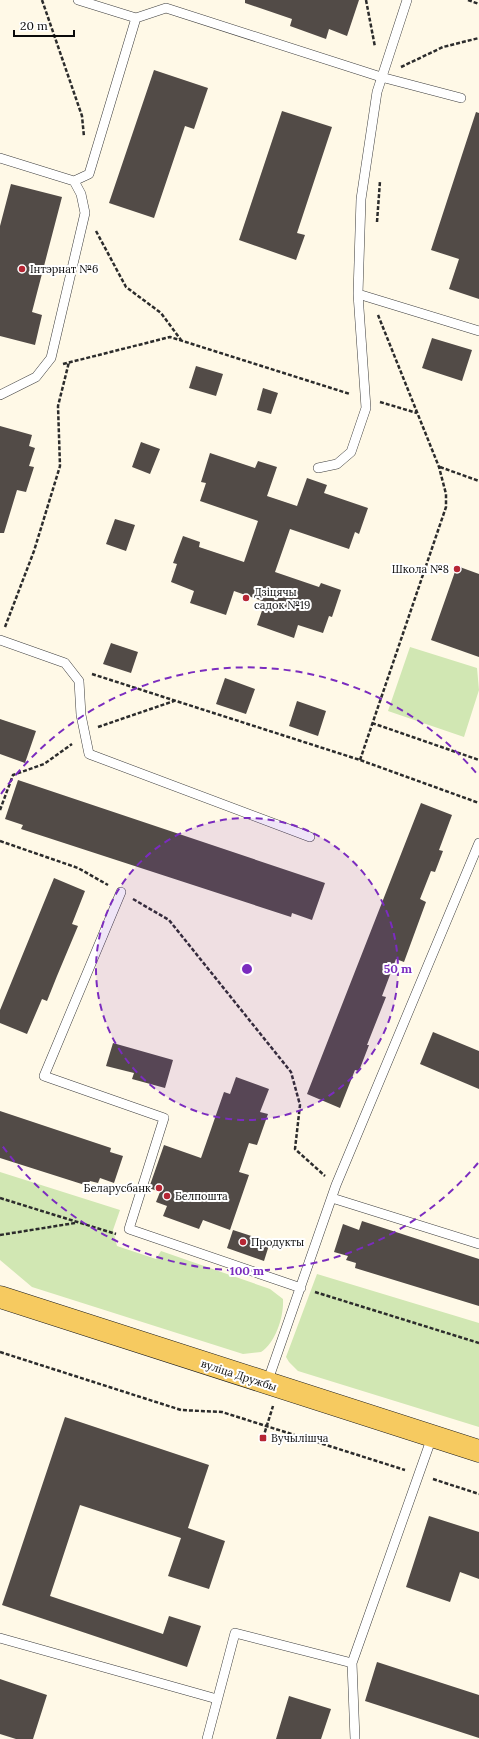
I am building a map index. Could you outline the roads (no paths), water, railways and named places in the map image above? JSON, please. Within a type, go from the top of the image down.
[{"type":"main road","name":"вуліца Дружбы","points":[[0,1297],[479,1451]]},
{"type":"lane","points":[[78,0],[136,18],[166,8],[223,28],[381,77],[461,98]]},
{"type":"lane","points":[[318,468],[336,464],[351,452],[366,408],[358,294],[361,199],[377,92],[407,0]]},
{"type":"lane","points":[[0,158],[74,181],[89,174],[136,18]]},
{"type":"lane","points":[[0,395],[36,377],[52,358],[85,213],[81,194],[74,181]]},
{"type":"lane","points":[[358,294],[479,331]]},
{"type":"lane","points":[[1,637],[65,663],[79,681],[81,715],[90,754],[310,837]]},
{"type":"lane","points":[[273,1385],[301,1288],[336,1185],[479,843]]},
{"type":"lane","points":[[121,892],[44,1076],[164,1118],[129,1229],[301,1288]]},
{"type":"lane","points":[[332,1198],[479,1244]]},
{"type":"lane","points":[[355,1739],[352,1663],[432,1437]]},
{"type":"lane","points":[[206,1739],[235,1633],[352,1663]]},
{"type":"lane","points":[[0,1638],[217,1699]]},
{"type":"place","name":"Інтэрнат №6","points":[[22,269]]},
{"type":"place","name":"Школа №8","points":[[457,569]]},
{"type":"place","name":"Дзіцячы садок №19","points":[[246,598]]},
{"type":"place","name":"Беларусбанк","points":[[159,1188]]},
{"type":"place","name":"Белпошта","points":[[167,1196]]},
{"type":"place","name":"Продукты","points":[[243,1242]]},
{"type":"place","name":"Вучылішча","points":[[263,1438]]}]
